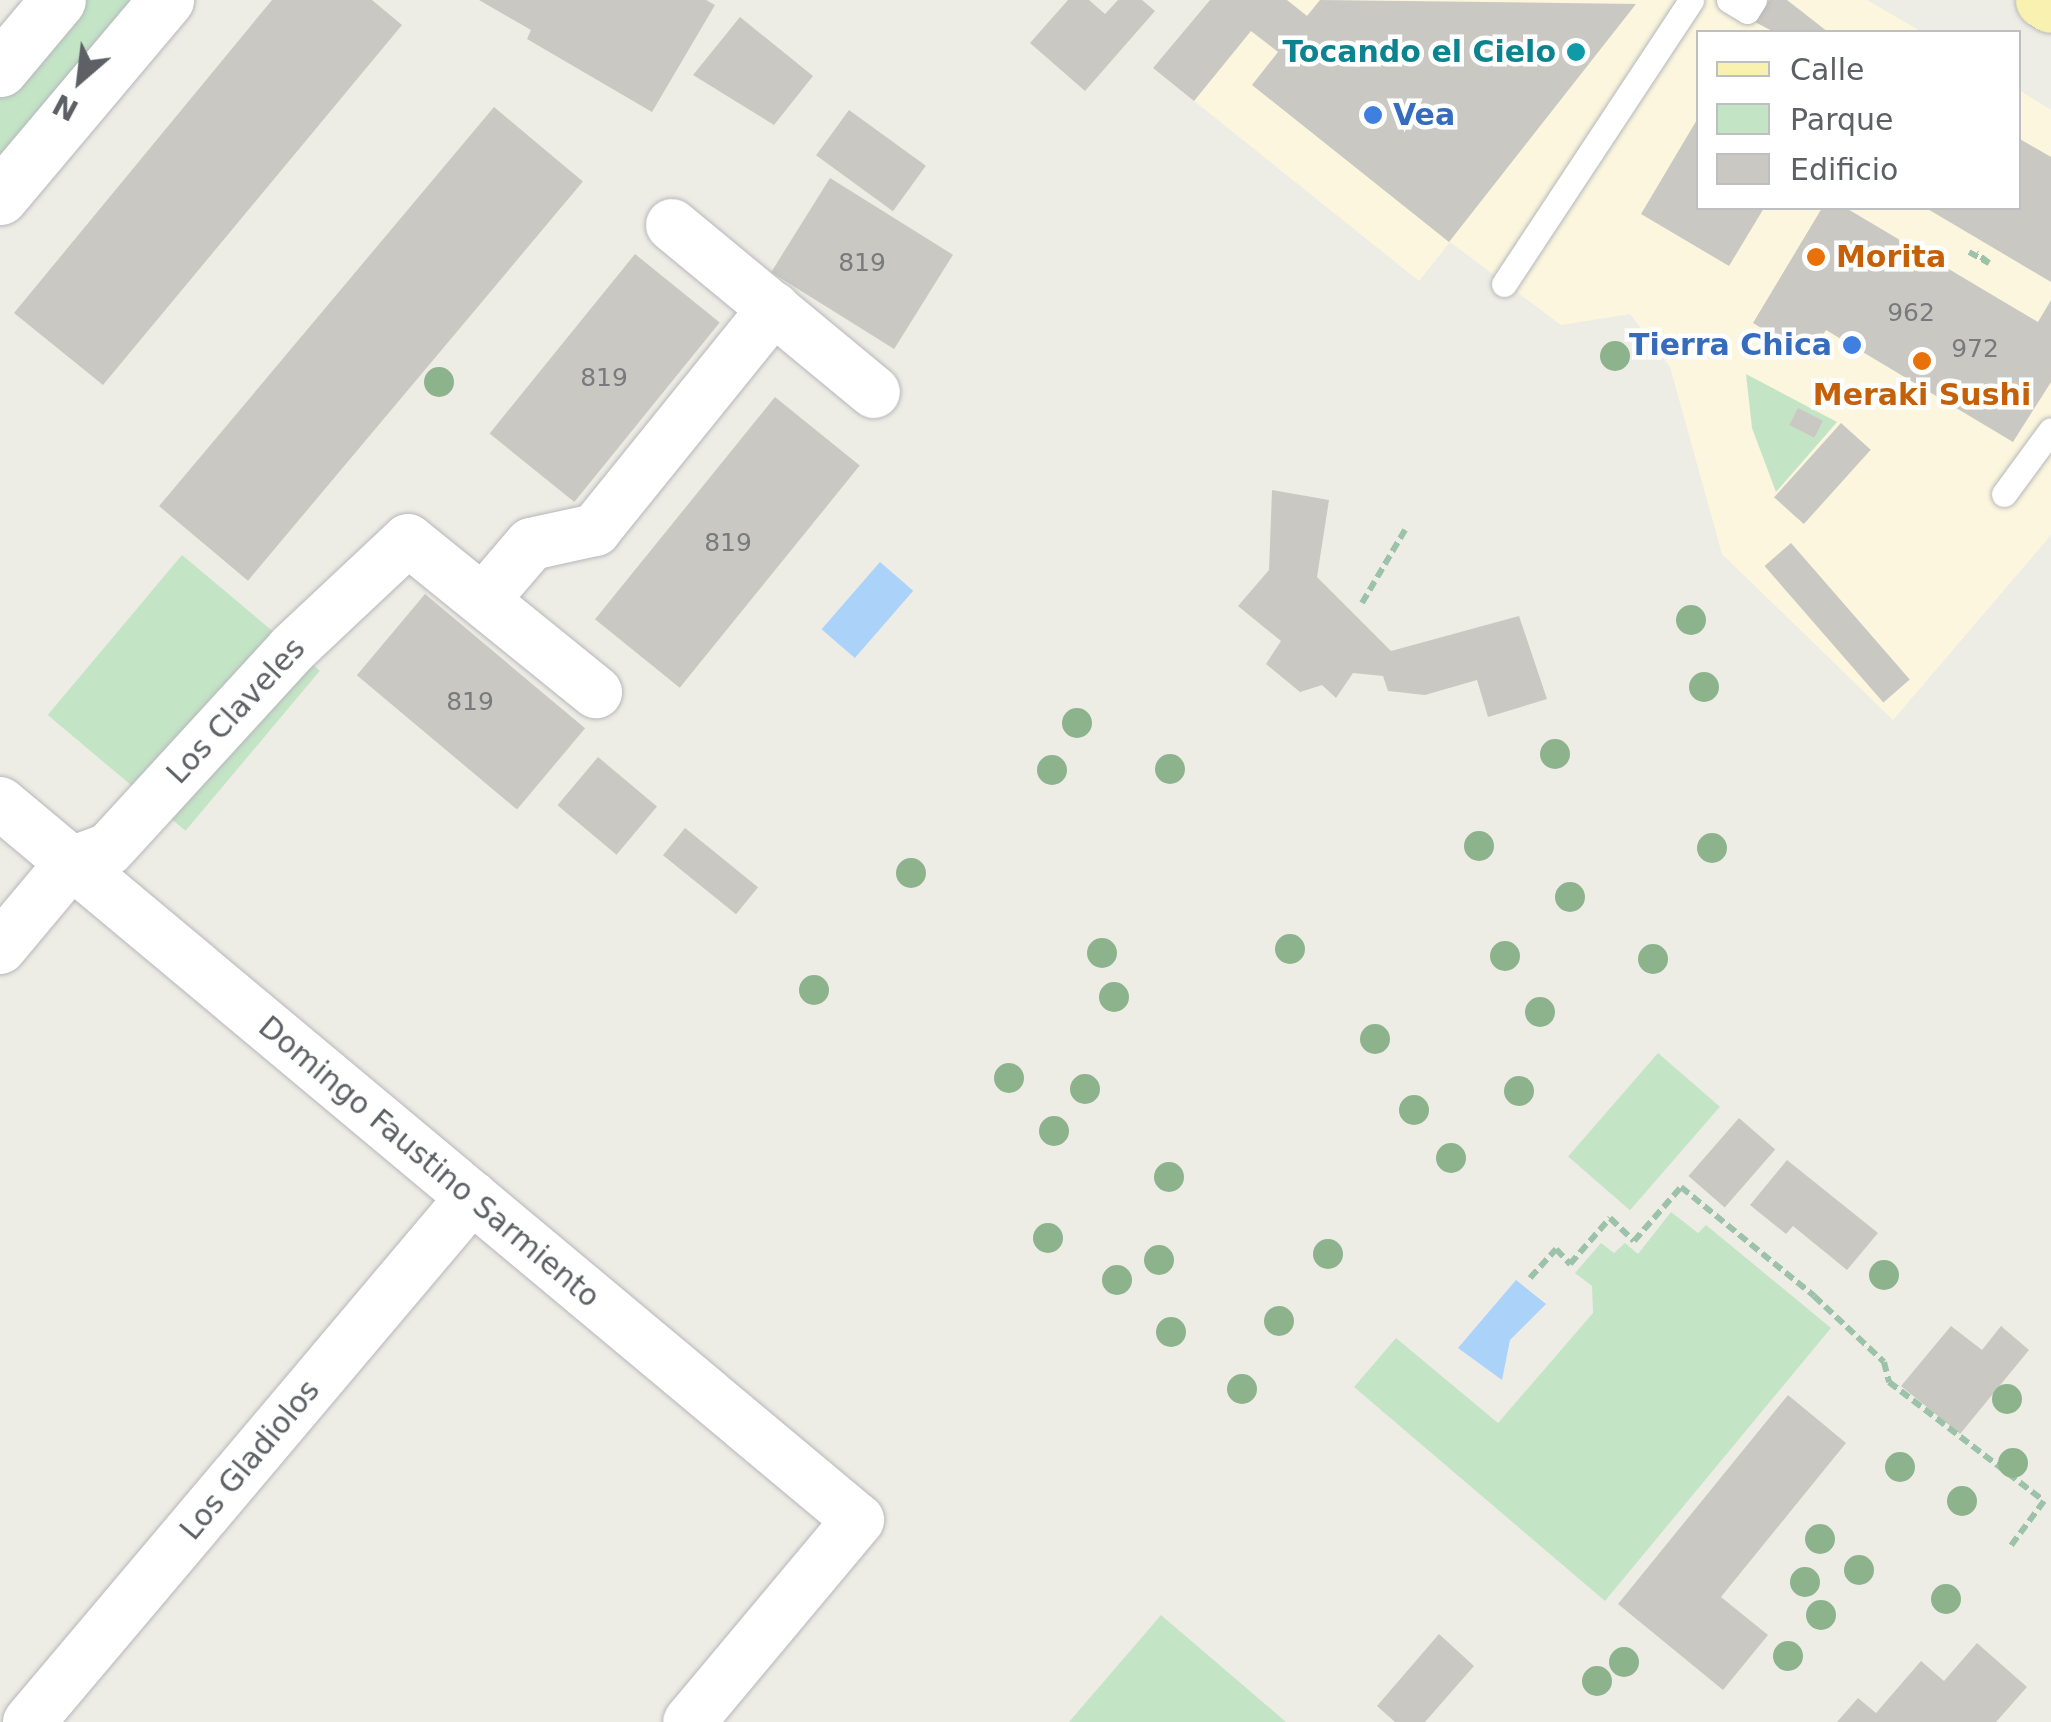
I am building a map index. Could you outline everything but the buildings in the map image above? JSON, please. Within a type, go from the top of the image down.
[{"type":"main road","points":[[0,69],[58,0]]},
{"type":"main road","points":[[0,197],[166,0]]},
{"type":"main road","points":[[2043,0],[2051,5]]},
{"type":"street","points":[[672,224],[874,392]]},
{"type":"street","points":[[596,692],[484,599],[531,544],[595,530],[774,308]]},
{"type":"street","name":"Los Claveles","points":[[0,948],[71,862],[108,849],[292,648],[408,540],[484,599]]},
{"type":"street","name":"Domingo Faustino Sarmiento","points":[[0,803],[858,1520],[689,1722]]},
{"type":"street","name":"Los Gladiolos","points":[[29,1722],[472,1197]]},
{"type":"lane","points":[[1504,284],[1691,0]]},
{"type":"lane","points":[[1729,0],[1747,12],[1754,0]]},
{"type":"lane","points":[[2004,494],[2051,430]]},
{"type":"path","points":[[1362,602],[1405,530]]},
{"type":"path","points":[[1530,1278],[1556,1250],[1570,1264],[1610,1218],[1634,1241],[1682,1187],[1814,1296],[1884,1362],[1889,1382],[2044,1501],[2010,1547]]},
{"type":"shaded area","name":"Tierra Chica","points":[[1210,0],[1867,0],[1919,30],[1696,30],[1696,210],[2021,210],[2021,91],[2051,110],[2051,535],[1893,720],[1722,554],[1670,367],[1630,314],[1561,325],[1450,242],[1419,281],[1153,68]]},
{"type":"green space","points":[[83,0],[148,0],[0,176],[0,98]]},
{"type":"green space","points":[[1746,374],[1837,422],[1776,492],[1752,428]]},
{"type":"green space","points":[[182,555],[320,671],[186,831],[48,715]]},
{"type":"green space","points":[[1658,1053],[1720,1107],[1630,1210],[1568,1156]]},
{"type":"green space","points":[[1671,1212],[1698,1233],[1706,1225],[1831,1328],[1605,1601],[1354,1387],[1396,1338],[1498,1423],[1593,1313],[1592,1286],[1575,1273],[1601,1243],[1614,1253],[1625,1243],[1638,1254]]},
{"type":"green space","points":[[1161,1615],[1286,1722],[1069,1722]]},
{"type":"water","points":[[880,562],[913,591],[855,658],[822,629]]},
{"type":"water","points":[[1516,1280],[1546,1304],[1510,1340],[1502,1380],[1458,1348]]},
{"type":"place","name":"Tocando el Cielo","points":[[1576,52]]},
{"type":"place","name":"Vea","points":[[1373,115]]},
{"type":"place","name":"Morita","points":[[1816,257]]},
{"type":"place","name":"Tierra Chica","points":[[1852,345]]},
{"type":"place","name":"Meraki Sushi","points":[[1922,361]]}]
